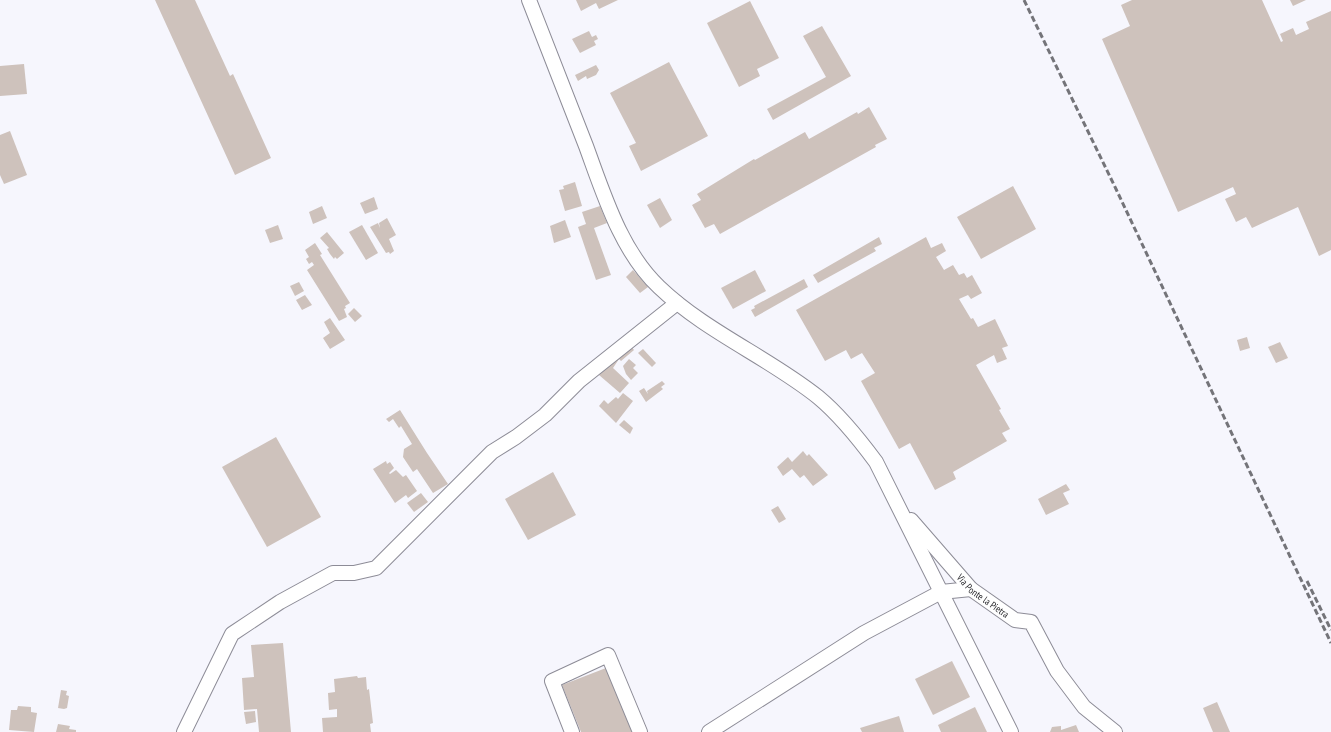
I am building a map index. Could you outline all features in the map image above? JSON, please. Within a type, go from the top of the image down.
[{"type":"street","points":[[529,0],[610,211],[634,257],[658,287],[692,316],[774,366],[819,398],[850,428],[876,462],[1011,732]]},
{"type":"street","points":[[184,732],[232,634],[280,602],[333,573],[354,573],[376,568],[492,452],[516,437],[545,415],[579,380],[677,303]]},
{"type":"street","name":"Via Ponte la Pietra","points":[[898,504],[971,589],[1015,620],[1031,622],[1057,671],[1084,707],[1115,732]]},
{"type":"street","points":[[709,732],[857,637],[942,592],[971,589]]},
{"type":"street","points":[[572,732],[552,681],[608,655],[640,732]]},
{"type":"building","points":[[155,0],[195,0],[230,76],[233,74],[271,158],[235,175]]},
{"type":"building","points":[[576,0],[618,0],[599,9],[596,3],[581,11]]},
{"type":"building","points":[[1132,0],[1262,0],[1281,42],[1283,41],[1280,34],[1293,28],[1296,35],[1309,29],[1306,22],[1331,11],[1331,250],[1319,256],[1298,207],[1252,228],[1246,217],[1236,222],[1225,199],[1236,194],[1233,187],[1178,212],[1102,39],[1130,26],[1121,5]]},
{"type":"building","points":[[1290,0],[1306,0],[1293,6]]},
{"type":"building","points":[[750,1],[779,58],[757,69],[760,76],[739,87],[707,23]]},
{"type":"building","points":[[822,26],[851,76],[773,120],[767,109],[826,77],[803,36]]},
{"type":"building","points":[[589,31],[592,37],[596,35],[598,39],[594,41],[596,45],[580,53],[572,39]]},
{"type":"building","points":[[669,62],[708,136],[641,171],[629,146],[636,143],[610,93]]},
{"type":"building","points":[[24,64],[27,94],[0,96],[0,66]]},
{"type":"building","points":[[596,65],[599,70],[596,75],[587,79],[586,76],[578,81],[575,75]]},
{"type":"building","points":[[869,107],[887,139],[875,145],[876,147],[720,234],[714,224],[705,228],[692,205],[701,200],[697,194],[754,159],[755,160],[805,132],[809,139],[857,112],[858,114]]},
{"type":"building","points":[[10,131],[27,175],[4,184],[0,175],[0,135]]},
{"type":"building","points":[[575,182],[582,206],[565,211],[559,190],[564,189],[563,186]]},
{"type":"building","points":[[1013,186],[1036,229],[981,259],[957,217]]},
{"type":"building","points":[[374,197],[378,209],[365,214],[360,203]]},
{"type":"building","points":[[660,198],[672,220],[660,228],[647,205]]},
{"type":"building","points":[[322,206],[327,218],[313,224],[309,212]]},
{"type":"building","points":[[600,206],[607,223],[594,228],[611,275],[596,280],[578,227],[586,224],[582,212]]},
{"type":"building","points":[[387,218],[396,235],[389,239],[394,251],[390,254],[389,252],[386,253],[370,227],[378,223],[380,228],[379,223]]},
{"type":"building","points":[[565,220],[571,237],[554,243],[550,226]]},
{"type":"building","points":[[278,225],[283,239],[270,243],[265,230]]},
{"type":"building","points":[[362,225],[378,253],[366,260],[349,232]]},
{"type":"building","points":[[327,232],[344,253],[337,259],[335,257],[334,259],[327,249],[329,248],[320,238]]},
{"type":"building","points":[[879,237],[882,244],[874,248],[876,251],[818,283],[813,275]]},
{"type":"building","points":[[926,237],[931,248],[942,243],[946,251],[936,257],[944,270],[953,265],[959,275],[964,273],[967,278],[972,275],[982,293],[971,299],[968,295],[959,299],[971,319],[973,318],[978,327],[995,319],[1008,346],[1002,348],[1007,359],[997,363],[994,355],[976,365],[1001,409],[999,410],[1010,429],[1002,433],[1007,441],[953,472],[956,479],[935,490],[910,443],[899,449],[861,381],[875,373],[862,353],[851,359],[846,350],[825,361],[796,310]]},
{"type":"building","points":[[315,243],[322,254],[320,255],[350,303],[345,306],[346,308],[344,309],[347,317],[339,321],[307,270],[314,265],[312,262],[309,264],[306,259],[309,257],[305,250]]},
{"type":"building","points":[[633,270],[648,287],[640,293],[626,277]]},
{"type":"building","points":[[755,270],[766,291],[733,309],[721,288]]},
{"type":"building","points":[[804,279],[808,287],[755,317],[751,310],[755,308],[754,306]]},
{"type":"building","points":[[299,282],[304,291],[295,296],[290,286]]},
{"type":"building","points":[[305,295],[312,305],[302,310],[296,300]]},
{"type":"building","points":[[354,308],[362,316],[355,322],[348,314]]},
{"type":"building","points":[[330,318],[345,340],[330,349],[323,338],[330,333],[324,322]]},
{"type":"building","points":[[1247,337],[1250,348],[1240,351],[1237,340]]},
{"type":"building","points":[[1280,342],[1288,358],[1276,363],[1268,347]]},
{"type":"building","points":[[630,345],[634,350],[621,361],[619,359],[613,368],[629,383],[620,393],[599,375],[617,354]]},
{"type":"building","points":[[643,349],[656,363],[652,367],[638,353]]},
{"type":"building","points":[[629,359],[636,365],[633,368],[638,373],[631,380],[626,374],[623,366]]},
{"type":"building","points":[[662,381],[665,384],[661,387],[663,389],[646,402],[639,391],[644,388],[648,394],[647,391]]},
{"type":"building","points":[[623,393],[633,401],[616,423],[599,406],[604,400],[608,404],[616,397],[618,399]]},
{"type":"building","points":[[400,410],[448,484],[433,493],[417,469],[413,472],[403,457],[404,449],[412,444],[401,426],[399,428],[393,419],[389,422],[386,419]]},
{"type":"building","points":[[624,420],[633,428],[630,434],[619,425]]},
{"type":"building","points":[[276,437],[321,517],[267,547],[222,467]]},
{"type":"building","points":[[803,451],[807,456],[809,454],[828,475],[813,486],[804,475],[800,478],[792,469],[783,476],[777,467],[788,457],[792,462]]},
{"type":"building","points":[[386,461],[387,464],[390,462],[394,468],[389,473],[390,474],[396,470],[403,477],[406,475],[417,491],[408,498],[406,495],[395,503],[373,469]]},
{"type":"building","points":[[553,472],[576,515],[528,540],[505,499]]},
{"type":"building","points":[[1066,484],[1070,490],[1063,493],[1069,504],[1046,515],[1038,499]]},
{"type":"building","points":[[421,493],[428,502],[414,512],[407,503]]},
{"type":"building","points":[[778,506],[786,519],[779,523],[771,510]]},
{"type":"building","points":[[283,643],[291,732],[259,732],[257,709],[244,710],[242,678],[254,677],[251,645]]},
{"type":"building","points":[[952,661],[970,697],[933,715],[915,679]]},
{"type":"building","points":[[606,668],[632,732],[581,732],[562,685]]},
{"type":"building","points":[[357,676],[358,678],[366,677],[367,690],[369,689],[373,723],[370,724],[371,732],[323,732],[322,718],[337,717],[337,709],[329,710],[328,693],[335,692],[334,679]]},
{"type":"building","points":[[61,690],[67,691],[66,695],[69,696],[67,708],[64,709],[58,708]]},
{"type":"building","points":[[1217,702],[1230,732],[1213,732],[1203,708]]},
{"type":"building","points":[[18,706],[31,707],[31,712],[37,713],[34,732],[9,730],[11,710],[17,710]]},
{"type":"building","points":[[975,707],[987,732],[941,732],[938,725]]},
{"type":"building","points":[[255,711],[256,722],[246,724],[244,712]]},
{"type":"building","points":[[899,716],[904,732],[862,732],[860,728]]},
{"type":"building","points":[[58,724],[70,726],[69,729],[76,730],[76,732],[56,732]]},
{"type":"building","points":[[1076,725],[1079,732],[1050,732],[1052,727],[1061,726],[1061,730]]},
{"type":"railway","points":[[1024,0],[1116,189],[1331,643]]},
{"type":"railway","points":[[1307,581],[1331,630]]}]
